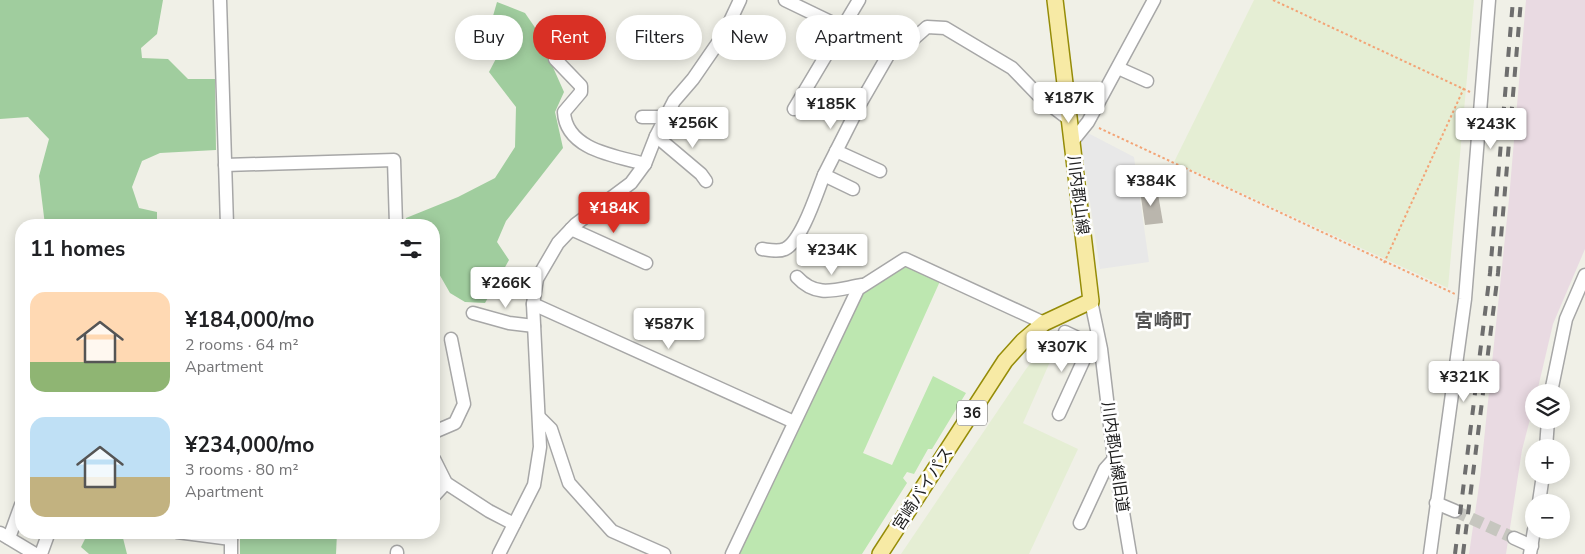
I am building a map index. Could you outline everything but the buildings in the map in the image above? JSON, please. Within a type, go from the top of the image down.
[{"type":"main road","name":"川内郡山線","points":[[1056,0],[1091,301]]},
{"type":"main road","name":"宮崎バイパス","points":[[880,554],[1006,361],[1023,341],[1044,323],[1091,301]]},
{"type":"street","points":[[220,0],[227,219]]},
{"type":"street","points":[[499,554],[534,485],[540,447],[533,304],[538,279],[558,243],[571,229],[601,203],[631,183],[645,164],[656,136],[674,101],[693,79],[724,34],[740,0]]},
{"type":"street","points":[[785,0],[817,15]]},
{"type":"street","points":[[851,15],[859,0]]},
{"type":"street","points":[[1072,143],[1088,122],[1154,0]]},
{"type":"street","points":[[1430,554],[1465,299],[1489,0]]},
{"type":"street","points":[[920,33],[927,27],[945,28],[1012,68],[1041,98],[1070,120]]},
{"type":"street","points":[[556,60],[582,86],[581,92],[564,112],[565,120],[577,140],[609,154],[645,164]]},
{"type":"street","points":[[794,109],[824,60]]},
{"type":"street","points":[[762,248],[776,251],[787,248],[796,238],[836,151],[886,60]]},
{"type":"street","points":[[1118,68],[1147,81]]},
{"type":"street","points":[[642,117],[666,117]]},
{"type":"street","points":[[656,136],[702,174],[706,181]]},
{"type":"street","points":[[836,151],[880,171]]},
{"type":"street","points":[[225,166],[394,160],[396,219]]},
{"type":"street","points":[[824,175],[853,189]]},
{"type":"street","points":[[571,229],[646,263]]},
{"type":"street","points":[[732,554],[858,289],[862,285],[905,259],[1044,323]]},
{"type":"street","points":[[1553,384],[1566,319],[1585,275]]},
{"type":"street","points":[[797,277],[806,286],[824,292],[862,285]]},
{"type":"street","name":"川内郡山線旧道","points":[[1091,301],[1096,346],[1130,554]]},
{"type":"street","points":[[533,304],[794,422]]},
{"type":"street","points":[[473,313],[510,323],[534,326]]},
{"type":"street","points":[[1059,414],[1096,346],[1065,332]]},
{"type":"street","points":[[440,429],[455,423],[464,404],[451,339]]},
{"type":"street","points":[[540,418],[551,429],[569,483],[612,531],[664,554]]},
{"type":"street","points":[[1080,523],[1104,469],[1114,459]]},
{"type":"street","points":[[440,471],[446,483],[489,512],[514,524]]},
{"type":"street","points":[[440,490],[446,483]]},
{"type":"street","points":[[1436,503],[1455,511]]},
{"type":"street","points":[[15,516],[4,536],[35,554]]},
{"type":"street","points":[[1514,538],[1531,550]]},
{"type":"street","points":[[41,554],[46,539]]},
{"type":"street","points":[[231,539],[231,554]]},
{"type":"path","points":[[1273,0],[1464,88],[1482,100]]},
{"type":"path","points":[[1384,263],[1464,88]]},
{"type":"path","points":[[1088,122],[1384,263],[1465,299]]},
{"type":"shaded area","points":[[1526,0],[1585,0],[1585,249],[1553,324],[1539,384],[1525,384],[1525,429],[1527,429],[1522,450],[1506,554],[1469,554],[1480,479],[1509,199]]},
{"type":"shaded area","points":[[1086,132],[1134,157],[1149,262],[1100,269],[1081,142]]},
{"type":"green space","points":[[0,0],[163,0],[157,34],[141,48],[142,58],[168,59],[188,79],[215,79],[216,150],[160,153],[142,161],[132,187],[139,208],[157,212],[157,219],[44,219],[39,176],[49,139],[28,117],[0,119]]},
{"type":"green space","points":[[1254,0],[1474,0],[1448,288],[1174,162]]},
{"type":"green space","points":[[497,2],[525,13],[533,25],[533,60],[550,60],[564,92],[555,112],[563,148],[506,221],[497,242],[509,260],[485,303],[465,302],[450,293],[440,276],[440,219],[406,219],[458,197],[495,178],[515,147],[516,107],[489,72],[495,60],[523,60],[523,15],[493,15]]},
{"type":"green space","points":[[905,264],[941,279],[863,453],[892,465],[933,376],[966,393],[932,449],[928,449],[914,474],[907,472],[903,478],[907,483],[862,554],[737,554],[861,295]]},
{"type":"green space","points":[[1055,339],[1060,339],[1023,423],[1078,449],[1029,554],[901,554],[1026,369],[1040,351]]},
{"type":"green space","points":[[85,539],[123,539],[127,554],[89,554],[81,547]]},
{"type":"green space","points":[[240,539],[337,539],[336,554],[240,554]]},
{"type":"tunnel","points":[[1455,511],[1514,538]]},
{"type":"railway","points":[[1455,554],[1490,273],[1513,0]]},
{"type":"railway","points":[[1463,554],[1498,273],[1521,0]]},
{"type":"district","name":"宮崎町","points":[[1163,321]]}]
